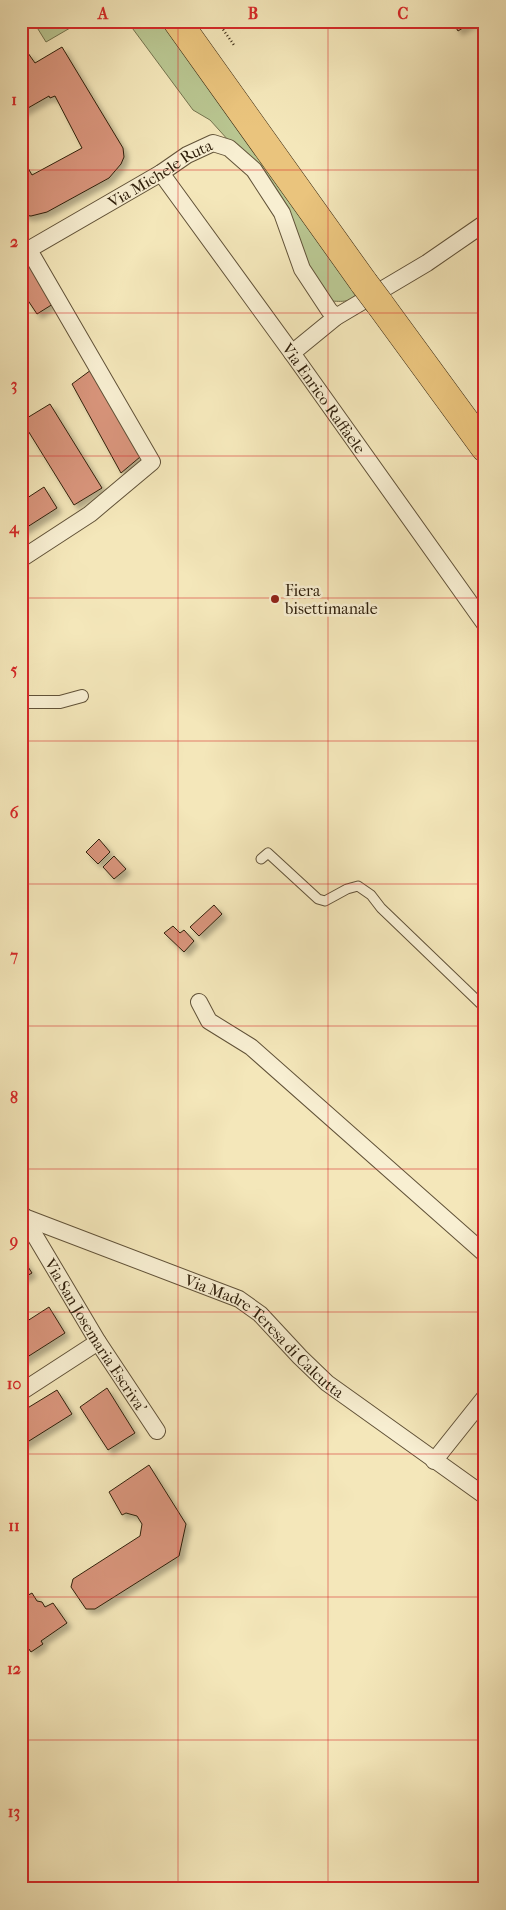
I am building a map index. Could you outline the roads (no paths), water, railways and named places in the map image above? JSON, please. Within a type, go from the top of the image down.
[{"type":"highway","points":[[177,21],[485,448]]},
{"type":"street","name":"Via Michele Ruta","points":[[25,252],[161,173],[187,154],[213,143],[229,148],[254,170],[282,213],[302,269],[329,310],[336,317]]},
{"type":"street","name":"Via Enrico Raffaele","points":[[161,173],[311,379],[485,624]]},
{"type":"street","points":[[292,353],[336,317],[427,263],[485,223]]},
{"type":"street","points":[[21,559],[90,514],[152,462],[25,252]]},
{"type":"street","points":[[311,379],[308,359],[309,348],[318,332]]},
{"type":"street","points":[[21,702],[60,702],[82,696]]},
{"type":"street","points":[[199,1002],[209,1021],[250,1047],[485,1254]]},
{"type":"street","name":"Via San Josemaria Escriva'","points":[[23,1215],[98,1342],[157,1431]]},
{"type":"street","name":"Via Madre Teresa di Calcutta","points":[[23,1215],[239,1299],[260,1314],[327,1383],[485,1496]]},
{"type":"street","points":[[21,1392],[98,1342]]},
{"type":"street","points":[[434,1461],[485,1397]]},
{"type":"lane","points":[[261,859],[268,853],[318,899],[325,901],[347,889],[358,886],[371,895],[381,908],[485,1008]]},
{"type":"place","name":"Fiera bisettimanale","points":[[275,599]]}]
